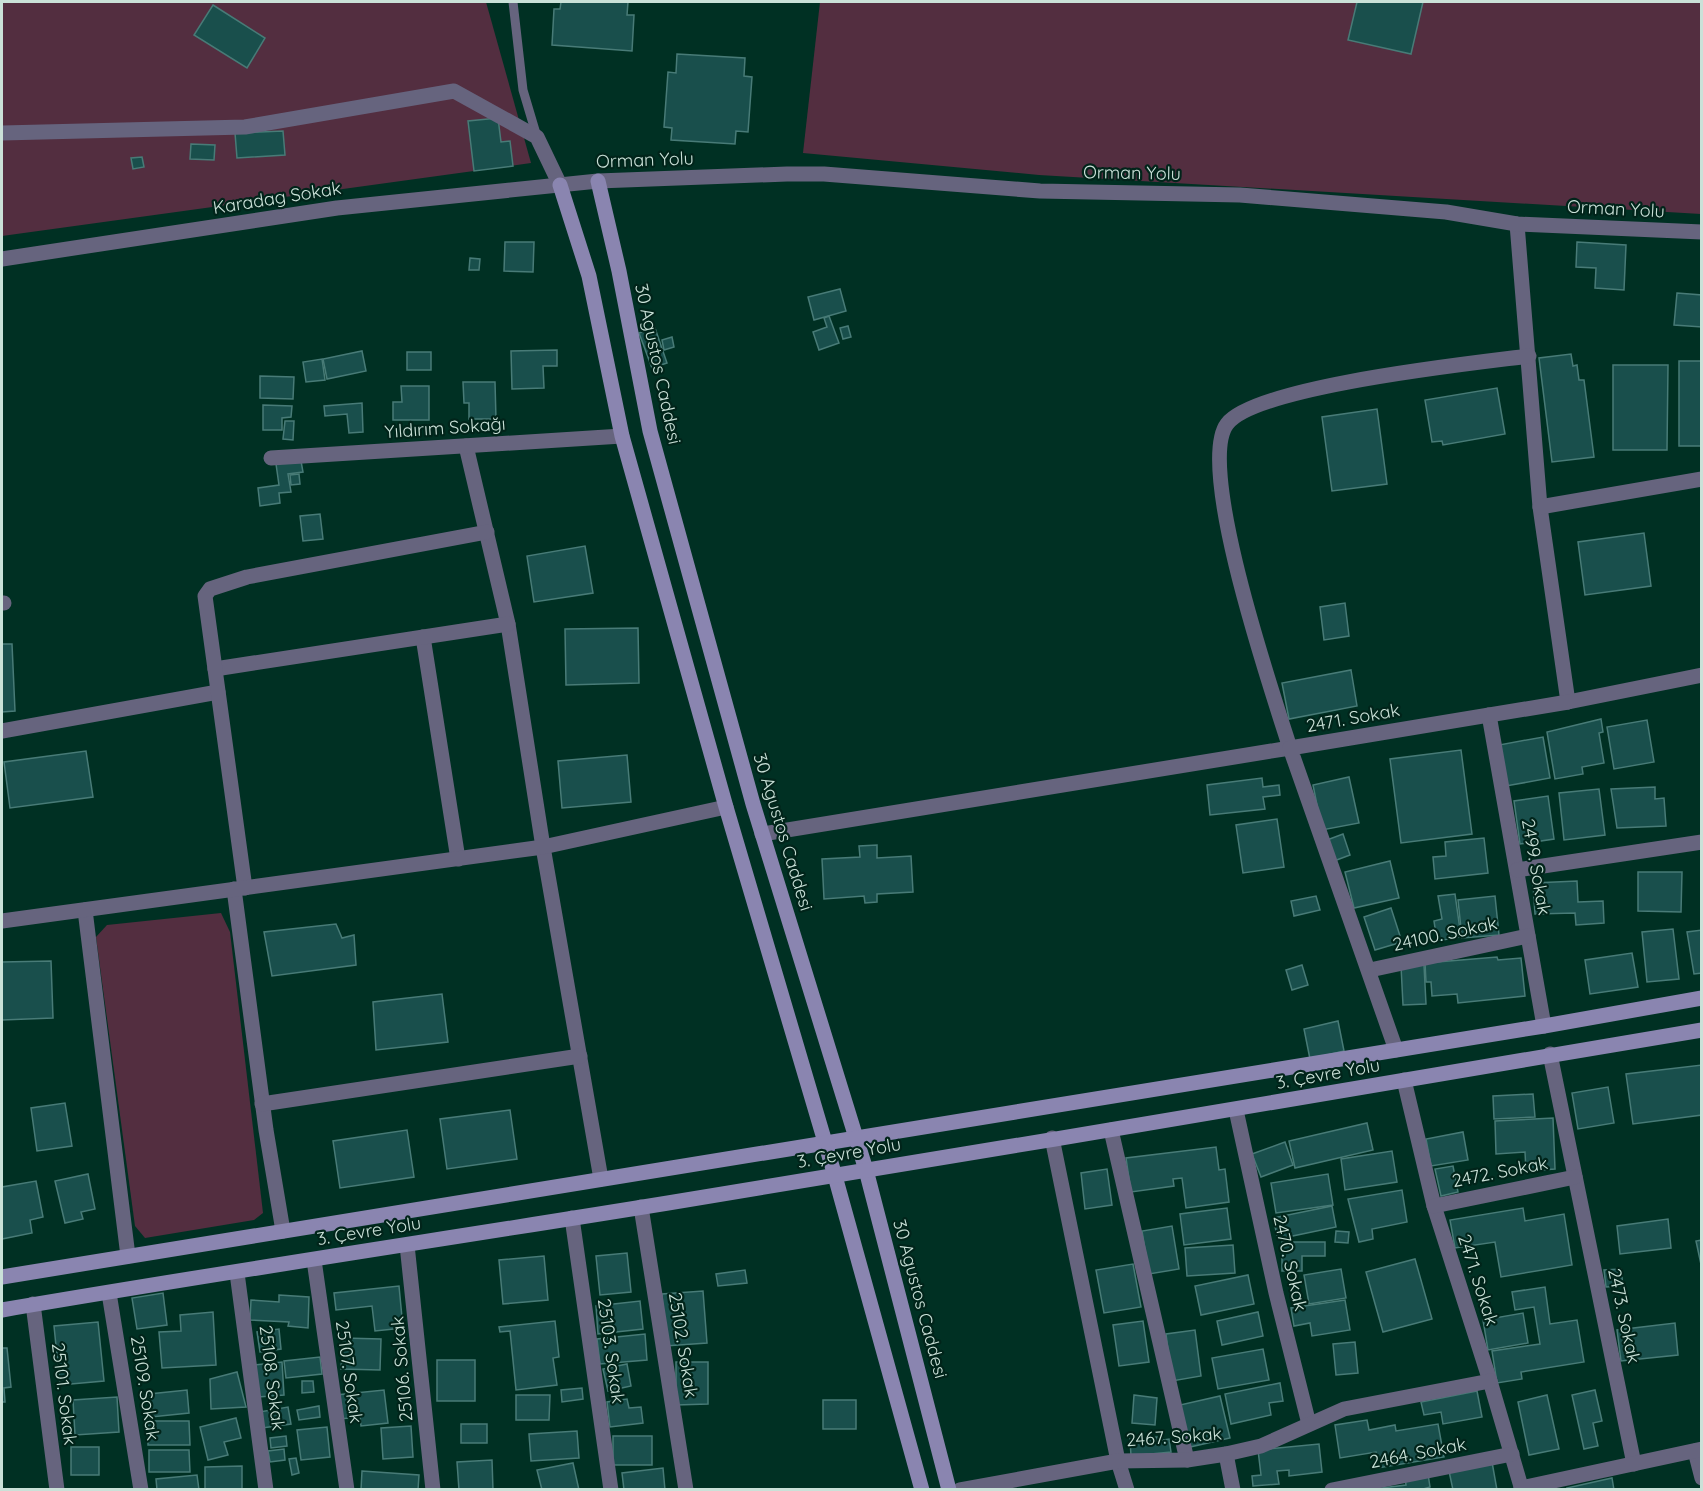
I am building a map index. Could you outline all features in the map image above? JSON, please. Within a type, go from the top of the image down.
[{"type":"main road","name":"30 Agustos Caddesi","points":[[598,181],[619,271],[650,431],[762,834],[866,1170],[949,1490]]},
{"type":"main road","points":[[560,184],[589,276],[621,436],[726,807],[826,1143],[922,1490]]},
{"type":"main road","name":"3. Çevre Yolu","points":[[2,1276],[1544,1026],[1701,998]]},
{"type":"main road","name":"3. Çevre Yolu","points":[[2,1310],[1236,1110],[1550,1054],[1701,1030]]},
{"type":"street","points":[[2,133],[245,127],[454,91],[537,137],[560,184]]},
{"type":"street","name":"Orman Yolu","points":[[560,184],[824,174],[1040,191],[1240,195],[1446,212],[1517,224],[1701,232]]},
{"type":"street","name":"Karadag Sokak","points":[[2,260],[336,208],[560,184]]},
{"type":"street","points":[[1517,224],[1540,507],[1568,702]]},
{"type":"street","points":[[762,834],[1290,748],[1235,565],[1225,513],[1219,442],[1227,424],[1244,410],[1308,391],[1409,372],[1529,356]]},
{"type":"street","name":"Yıldırım Sokağı","points":[[271,458],[621,436]]},
{"type":"street","points":[[466,446],[508,624],[543,847],[601,1179]]},
{"type":"street","points":[[1540,507],[1701,479]]},
{"type":"street","points":[[283,1231],[262,1104],[218,692],[205,596],[210,589],[247,577],[487,532]]},
{"type":"street","points":[[215,669],[508,624]]},
{"type":"street","points":[[423,637],[458,859]]},
{"type":"street","name":"2471. Sokak","points":[[1396,1050],[1370,970],[1290,748],[1568,702],[1701,675]]},
{"type":"street","points":[[2,731],[218,692]]},
{"type":"street","name":"2499. Sokak","points":[[1489,715],[1544,1026]]},
{"type":"street","points":[[2,921],[543,847],[726,807]]},
{"type":"street","points":[[1517,870],[1701,842]]},
{"type":"street","points":[[85,910],[128,1256]]},
{"type":"street","name":"24100. Sokak","points":[[1370,970],[1528,936]]},
{"type":"street","points":[[1550,1054],[1575,1177]]},
{"type":"street","points":[[262,1104],[580,1056]]},
{"type":"street","name":"2471. Sokak","points":[[1404,1080],[1434,1206],[1490,1381],[1521,1489]]},
{"type":"street","name":"2470. Sokak","points":[[1236,1110],[1276,1293],[1309,1424]]},
{"type":"street","points":[[1111,1130],[1187,1460]]},
{"type":"street","points":[[1052,1138],[1118,1461],[1127,1490]]},
{"type":"street","name":"2472. Sokak","points":[[1434,1206],[1575,1177]]},
{"type":"street","name":"2473. Sokak","points":[[1575,1177],[1634,1464]]},
{"type":"street","name":"25102. Sokak","points":[[641,1207],[686,1490]]},
{"type":"street","name":"25103. Sokak","points":[[572,1218],[611,1490]]},
{"type":"street","name":"25106. Sokak","points":[[407,1245],[433,1490]]},
{"type":"street","name":"25107. Sokak","points":[[314,1260],[347,1490]]},
{"type":"street","name":"25108. Sokak","points":[[237,1273],[266,1490]]},
{"type":"street","name":"25109. Sokak","points":[[109,1293],[141,1490]]},
{"type":"street","name":"25101. Sokak","points":[[33,1304],[57,1490]]},
{"type":"street","name":"2467. Sokak","points":[[960,1490],[1118,1461],[1187,1460],[1226,1454],[1261,1446],[1344,1409],[1490,1381]]},
{"type":"street","points":[[1521,1489],[1698,1450],[1701,1479]]},
{"type":"street","points":[[1226,1454],[1233,1490]]},
{"type":"street","name":"2464. Sokak","points":[[1332,1490],[1512,1454]]},
{"type":"lane","points":[[513,2],[524,90],[537,137]]},
{"type":"shaded area","points":[[2,2],[486,2],[531,163],[2,236]]},
{"type":"shaded area","points":[[820,2],[1701,2],[1701,214],[1039,175],[803,153]]},
{"type":"shaded area","points":[[221,913],[230,932],[263,1213],[254,1220],[145,1238],[135,1226],[96,937],[107,925]]},
{"type":"building","points":[[561,2],[628,2],[627,15],[634,15],[632,51],[552,45],[554,9],[560,9]]},
{"type":"building","points":[[1357,2],[1423,2],[1411,54],[1348,40]]},
{"type":"building","points":[[213,5],[265,38],[247,68],[194,35]]},
{"type":"building","points":[[677,54],[745,58],[744,76],[752,77],[748,132],[736,131],[735,144],[671,140],[672,128],[664,127],[668,72],[676,73]]},
{"type":"building","points":[[498,118],[501,142],[510,141],[513,166],[474,171],[468,121]]},
{"type":"building","points":[[283,131],[285,155],[237,158],[235,133]]},
{"type":"building","points":[[191,144],[215,145],[214,160],[190,159]]},
{"type":"building","points":[[142,157],[144,167],[133,169],[131,158]]},
{"type":"building","points":[[505,242],[534,242],[533,272],[504,271]]},
{"type":"building","points":[[1577,242],[1626,245],[1624,290],[1595,288],[1596,268],[1576,267]]},
{"type":"building","points":[[470,258],[480,259],[479,270],[469,270]]},
{"type":"building","points":[[840,289],[846,311],[814,320],[808,297]]},
{"type":"building","points":[[1677,293],[1702,295],[1702,327],[1674,325]]},
{"type":"building","points":[[829,316],[839,343],[819,350],[813,332],[827,327],[824,318]]},
{"type":"building","points":[[848,326],[851,337],[843,339],[840,328]]},
{"type":"building","points":[[655,328],[667,363],[652,368],[639,333]]},
{"type":"building","points":[[672,337],[674,347],[664,350],[662,340]]},
{"type":"building","points":[[557,350],[557,366],[543,366],[544,388],[512,389],[511,351]]},
{"type":"building","points":[[362,351],[366,371],[327,379],[323,359]]},
{"type":"building","points":[[407,352],[431,352],[431,370],[407,370]]},
{"type":"building","points":[[1571,354],[1573,366],[1577,365],[1579,380],[1584,380],[1594,457],[1552,462],[1539,358]]},
{"type":"building","points":[[322,359],[325,380],[306,382],[303,362]]},
{"type":"building","points":[[1679,361],[1702,361],[1702,446],[1679,446]]},
{"type":"building","points":[[1613,365],[1668,365],[1667,450],[1613,450]]},
{"type":"building","points":[[260,376],[294,377],[293,399],[260,398]]},
{"type":"building","points":[[463,382],[495,382],[496,419],[469,419],[469,403],[464,403]]},
{"type":"building","points":[[401,386],[429,386],[429,420],[393,420],[393,402],[402,402]]},
{"type":"building","points":[[1497,388],[1505,434],[1443,445],[1442,441],[1432,442],[1425,400]]},
{"type":"building","points":[[362,403],[363,432],[349,433],[347,414],[325,416],[324,406]]},
{"type":"building","points":[[263,405],[292,406],[291,417],[282,418],[282,430],[263,430]]},
{"type":"building","points":[[1377,409],[1387,484],[1332,491],[1322,417]]},
{"type":"building","points":[[285,421],[294,421],[293,440],[283,439]]},
{"type":"building","points":[[301,461],[303,472],[288,474],[291,492],[279,493],[280,503],[260,506],[258,488],[279,485],[276,464]]},
{"type":"building","points":[[299,474],[300,484],[291,485],[290,475]]},
{"type":"building","points":[[320,514],[323,539],[303,541],[300,516]]},
{"type":"building","points":[[1644,533],[1651,586],[1585,595],[1578,542]]},
{"type":"building","points":[[585,546],[593,593],[534,602],[527,556]]},
{"type":"building","points":[[1345,603],[1349,636],[1324,640],[1320,607]]},
{"type":"building","points":[[638,628],[639,683],[566,685],[565,629]]},
{"type":"building","points":[[2,644],[12,644],[15,711],[2,712]]},
{"type":"building","points":[[1351,670],[1357,706],[1289,719],[1282,683]]},
{"type":"building","points":[[1601,719],[1603,732],[1599,733],[1604,763],[1582,767],[1583,774],[1555,779],[1547,732]]},
{"type":"building","points":[[1647,720],[1654,762],[1614,769],[1607,727]]},
{"type":"building","points":[[1543,737],[1550,778],[1506,786],[1499,745]]},
{"type":"building","points":[[1461,750],[1472,834],[1401,843],[1390,759]]},
{"type":"building","points":[[86,751],[93,797],[10,808],[4,762]]},
{"type":"building","points":[[627,755],[631,802],[562,808],[558,761]]},
{"type":"building","points":[[1349,777],[1359,823],[1322,830],[1313,785]]},
{"type":"building","points":[[1262,778],[1263,787],[1279,785],[1280,795],[1263,797],[1265,809],[1210,815],[1207,785]]},
{"type":"building","points":[[1655,787],[1655,799],[1664,798],[1666,826],[1617,828],[1611,789]]},
{"type":"building","points":[[1599,789],[1605,835],[1564,840],[1559,793]]},
{"type":"building","points":[[1548,796],[1554,839],[1520,844],[1514,801]]},
{"type":"building","points":[[1277,819],[1284,867],[1243,873],[1236,825]]},
{"type":"building","points":[[1343,834],[1350,855],[1334,861],[1327,840]]},
{"type":"building","points":[[1484,838],[1488,873],[1435,879],[1433,857],[1446,856],[1445,842]]},
{"type":"building","points":[[877,845],[877,858],[911,856],[913,892],[877,894],[877,902],[865,903],[864,896],[824,899],[822,859],[860,857],[859,846]]},
{"type":"building","points":[[1390,861],[1399,898],[1354,908],[1345,872]]},
{"type":"building","points":[[1638,872],[1682,872],[1681,912],[1638,911]]},
{"type":"building","points":[[1577,881],[1578,902],[1603,901],[1604,923],[1576,925],[1575,913],[1535,914],[1533,883]]},
{"type":"building","points":[[1455,894],[1461,937],[1437,941],[1434,921],[1442,919],[1438,896]]},
{"type":"building","points":[[1316,896],[1320,910],[1294,916],[1291,901]]},
{"type":"building","points":[[1495,896],[1499,935],[1462,938],[1458,900]]},
{"type":"building","points":[[1391,908],[1402,942],[1375,950],[1364,917]]},
{"type":"building","points":[[336,924],[342,938],[354,935],[356,965],[272,976],[264,932]]},
{"type":"building","points":[[1673,929],[1679,979],[1647,982],[1642,932]]},
{"type":"building","points":[[1702,930],[1702,973],[1694,974],[1687,932]]},
{"type":"building","points":[[1632,953],[1638,987],[1590,994],[1585,960]]},
{"type":"building","points":[[1497,957],[1498,960],[1521,958],[1525,996],[1458,1003],[1457,994],[1432,996],[1431,982],[1426,982],[1425,963]]},
{"type":"building","points":[[51,961],[53,1018],[2,1020],[2,962]]},
{"type":"building","points":[[1302,965],[1308,985],[1292,990],[1286,970]]},
{"type":"building","points":[[1424,965],[1426,1004],[1403,1005],[1401,966]]},
{"type":"building","points":[[442,994],[448,1042],[376,1050],[373,1002]]},
{"type":"building","points":[[1338,1021],[1344,1051],[1310,1059],[1304,1029]]},
{"type":"building","points":[[1702,1065],[1702,1115],[1633,1124],[1626,1074]]},
{"type":"building","points":[[1608,1087],[1614,1123],[1578,1129],[1572,1093]]},
{"type":"building","points":[[1533,1094],[1535,1117],[1494,1119],[1493,1096]]},
{"type":"building","points":[[65,1103],[72,1146],[37,1151],[31,1108]]},
{"type":"building","points":[[510,1110],[517,1159],[447,1169],[440,1119]]},
{"type":"building","points":[[1553,1118],[1555,1169],[1526,1171],[1525,1152],[1496,1154],[1495,1121]]},
{"type":"building","points":[[1367,1123],[1373,1150],[1295,1168],[1289,1141]]},
{"type":"building","points":[[407,1130],[414,1177],[340,1188],[333,1141]]},
{"type":"building","points":[[1463,1132],[1468,1160],[1431,1166],[1426,1139]]},
{"type":"building","points":[[1285,1142],[1293,1165],[1261,1177],[1252,1154]]},
{"type":"building","points":[[1216,1147],[1219,1170],[1225,1169],[1229,1202],[1186,1208],[1182,1178],[1173,1179],[1174,1186],[1131,1192],[1126,1158]]},
{"type":"building","points":[[1392,1151],[1397,1182],[1345,1190],[1341,1159]]},
{"type":"building","points":[[1453,1166],[1458,1192],[1441,1196],[1435,1169]]},
{"type":"building","points":[[1107,1169],[1112,1205],[1085,1209],[1081,1173]]},
{"type":"building","points":[[88,1174],[95,1209],[81,1212],[83,1219],[65,1223],[55,1181]]},
{"type":"building","points":[[1328,1174],[1333,1205],[1276,1213],[1271,1183]]},
{"type":"building","points":[[36,1181],[43,1217],[30,1220],[32,1233],[2,1239],[2,1187]]},
{"type":"building","points":[[1402,1190],[1407,1222],[1372,1229],[1373,1239],[1359,1242],[1348,1199]]},
{"type":"building","points":[[1332,1206],[1336,1227],[1278,1239],[1273,1218]]},
{"type":"building","points":[[1227,1208],[1231,1239],[1184,1245],[1180,1214]]},
{"type":"building","points":[[1523,1208],[1525,1221],[1564,1214],[1572,1265],[1501,1277],[1495,1242],[1455,1248],[1450,1220]]},
{"type":"building","points":[[1668,1219],[1671,1248],[1620,1254],[1617,1226]]},
{"type":"building","points":[[1172,1226],[1179,1269],[1149,1274],[1142,1231]]},
{"type":"building","points":[[1336,1231],[1349,1232],[1348,1243],[1335,1242]]},
{"type":"building","points":[[1702,1240],[1702,1269],[1696,1241]]},
{"type":"building","points":[[1282,1242],[1325,1242],[1325,1256],[1302,1256],[1302,1271],[1282,1271]]},
{"type":"building","points":[[1233,1245],[1235,1273],[1187,1276],[1185,1248]]},
{"type":"building","points":[[627,1253],[631,1292],[600,1295],[596,1256]]},
{"type":"building","points":[[544,1256],[548,1300],[503,1304],[499,1260]]},
{"type":"building","points":[[1415,1259],[1432,1319],[1383,1332],[1366,1272]]},
{"type":"building","points":[[1133,1264],[1141,1307],[1104,1313],[1096,1270]]},
{"type":"building","points":[[1341,1269],[1346,1298],[1309,1304],[1304,1275]]},
{"type":"building","points":[[1621,1269],[1623,1286],[1606,1287],[1604,1270]]},
{"type":"building","points":[[745,1270],[747,1283],[718,1286],[716,1274]]},
{"type":"building","points":[[1248,1275],[1254,1304],[1201,1315],[1195,1286]]},
{"type":"building","points":[[399,1286],[403,1328],[375,1331],[372,1306],[336,1310],[334,1293]]},
{"type":"building","points":[[1545,1287],[1550,1324],[1577,1320],[1584,1362],[1521,1372],[1522,1379],[1497,1383],[1492,1351],[1540,1344],[1534,1307],[1515,1310],[1512,1292]]},
{"type":"building","points":[[703,1291],[707,1343],[665,1346],[662,1294]]},
{"type":"building","points":[[163,1293],[167,1325],[137,1329],[132,1298]]},
{"type":"building","points":[[279,1295],[309,1297],[308,1328],[288,1326],[289,1322],[250,1320],[251,1300],[279,1302]]},
{"type":"building","points":[[1345,1300],[1350,1330],[1312,1336],[1310,1323],[1294,1326],[1291,1308]]},
{"type":"building","points":[[640,1301],[643,1329],[598,1334],[596,1306]]},
{"type":"building","points":[[213,1312],[216,1365],[162,1368],[159,1332],[181,1331],[180,1315]]},
{"type":"building","points":[[1258,1312],[1263,1336],[1222,1345],[1217,1321]]},
{"type":"building","points":[[1523,1313],[1528,1343],[1488,1350],[1483,1320]]},
{"type":"building","points":[[555,1321],[559,1357],[553,1358],[557,1385],[516,1390],[510,1331],[500,1332],[499,1327]]},
{"type":"building","points":[[1143,1321],[1149,1362],[1119,1366],[1113,1325]]},
{"type":"building","points":[[98,1322],[104,1381],[60,1385],[54,1326]]},
{"type":"building","points":[[1675,1323],[1678,1355],[1621,1361],[1617,1330]]},
{"type":"building","points":[[279,1329],[281,1349],[260,1352],[257,1332]]},
{"type":"building","points":[[1195,1330],[1201,1376],[1172,1381],[1166,1334]]},
{"type":"building","points":[[645,1334],[647,1360],[600,1364],[597,1339]]},
{"type":"building","points":[[343,1338],[381,1339],[380,1370],[341,1369]]},
{"type":"building","points":[[1355,1342],[1358,1373],[1336,1375],[1333,1344]]},
{"type":"building","points":[[2,1348],[7,1348],[11,1387],[4,1388],[5,1402],[2,1402]]},
{"type":"building","points":[[1263,1349],[1269,1380],[1218,1389],[1212,1358]]},
{"type":"building","points":[[320,1357],[322,1374],[286,1378],[284,1361]]},
{"type":"building","points":[[437,1360],[475,1360],[475,1401],[437,1401]]},
{"type":"building","points":[[282,1362],[284,1395],[258,1397],[254,1365]]},
{"type":"building","points":[[676,1362],[708,1362],[708,1404],[676,1405]]},
{"type":"building","points":[[627,1364],[631,1386],[608,1391],[603,1369]]},
{"type":"building","points":[[237,1372],[246,1407],[211,1409],[210,1379]]},
{"type":"building","points":[[302,1381],[313,1381],[314,1392],[302,1393]]},
{"type":"building","points":[[1280,1383],[1283,1401],[1269,1403],[1271,1415],[1231,1424],[1225,1394]]},
{"type":"building","points":[[582,1388],[583,1399],[562,1402],[561,1390]]},
{"type":"building","points":[[187,1390],[189,1413],[151,1417],[149,1394]]},
{"type":"building","points":[[384,1390],[388,1423],[361,1426],[360,1417],[339,1419],[336,1395]]},
{"type":"building","points":[[1595,1390],[1602,1421],[1593,1423],[1598,1446],[1584,1449],[1572,1395]]},
{"type":"building","points":[[1477,1391],[1482,1417],[1443,1424],[1441,1412],[1424,1415],[1421,1402]]},
{"type":"building","points":[[516,1395],[550,1395],[549,1420],[516,1420]]},
{"type":"building","points":[[1134,1395],[1157,1398],[1155,1425],[1132,1423]]},
{"type":"building","points":[[1547,1395],[1559,1449],[1529,1455],[1518,1402]]},
{"type":"building","points":[[1220,1396],[1230,1438],[1190,1447],[1180,1405]]},
{"type":"building","points":[[117,1397],[119,1432],[75,1435],[73,1400]]},
{"type":"building","points":[[627,1399],[629,1408],[641,1407],[643,1423],[610,1427],[607,1402]]},
{"type":"building","points":[[823,1400],[856,1400],[856,1429],[823,1429]]},
{"type":"building","points":[[319,1406],[320,1417],[299,1420],[297,1410]]},
{"type":"building","points":[[288,1407],[291,1424],[262,1428],[259,1412]]},
{"type":"building","points":[[236,1418],[241,1438],[224,1442],[228,1455],[208,1460],[200,1427]]},
{"type":"building","points":[[1367,1420],[1369,1430],[1395,1425],[1396,1431],[1438,1424],[1444,1457],[1378,1468],[1376,1452],[1340,1458],[1335,1425]]},
{"type":"building","points":[[148,1421],[189,1421],[190,1445],[148,1445]]},
{"type":"building","points":[[461,1424],[487,1424],[487,1443],[461,1443]]},
{"type":"building","points":[[411,1426],[413,1457],[383,1459],[381,1428]]},
{"type":"building","points":[[327,1427],[330,1457],[301,1460],[297,1430]]},
{"type":"building","points":[[577,1431],[579,1458],[531,1461],[529,1434]]},
{"type":"building","points":[[286,1436],[287,1446],[271,1448],[270,1438]]},
{"type":"building","points":[[613,1436],[652,1436],[652,1465],[613,1465]]},
{"type":"building","points":[[1157,1437],[1157,1441],[1169,1439],[1171,1452],[1131,1456],[1130,1439]]},
{"type":"building","points":[[1319,1444],[1322,1472],[1289,1476],[1289,1470],[1277,1471],[1279,1484],[1253,1486],[1252,1476],[1261,1475],[1258,1450]]},
{"type":"building","points":[[71,1447],[99,1447],[99,1475],[71,1475]]},
{"type":"building","points":[[284,1449],[285,1460],[270,1462],[268,1451]]},
{"type":"building","points":[[149,1450],[189,1450],[190,1472],[149,1472]]},
{"type":"building","points":[[296,1458],[299,1473],[292,1475],[289,1459]]},
{"type":"building","points":[[492,1460],[493,1490],[459,1490],[457,1462]]},
{"type":"building","points":[[1492,1462],[1497,1490],[1453,1490],[1449,1471]]},
{"type":"building","points":[[573,1463],[579,1490],[542,1490],[537,1470]]},
{"type":"building","points":[[242,1466],[242,1490],[205,1490],[205,1467]]},
{"type":"building","points":[[663,1468],[665,1490],[624,1490],[622,1473]]},
{"type":"building","points":[[362,1471],[419,1475],[418,1490],[361,1490]]},
{"type":"building","points":[[1428,1474],[1430,1487],[1420,1490],[1365,1490],[1406,1485],[1405,1477]]},
{"type":"building","points":[[197,1475],[199,1490],[157,1490],[156,1479]]},
{"type":"building","points":[[1612,1478],[1614,1490],[1568,1490],[1567,1488]]}]
